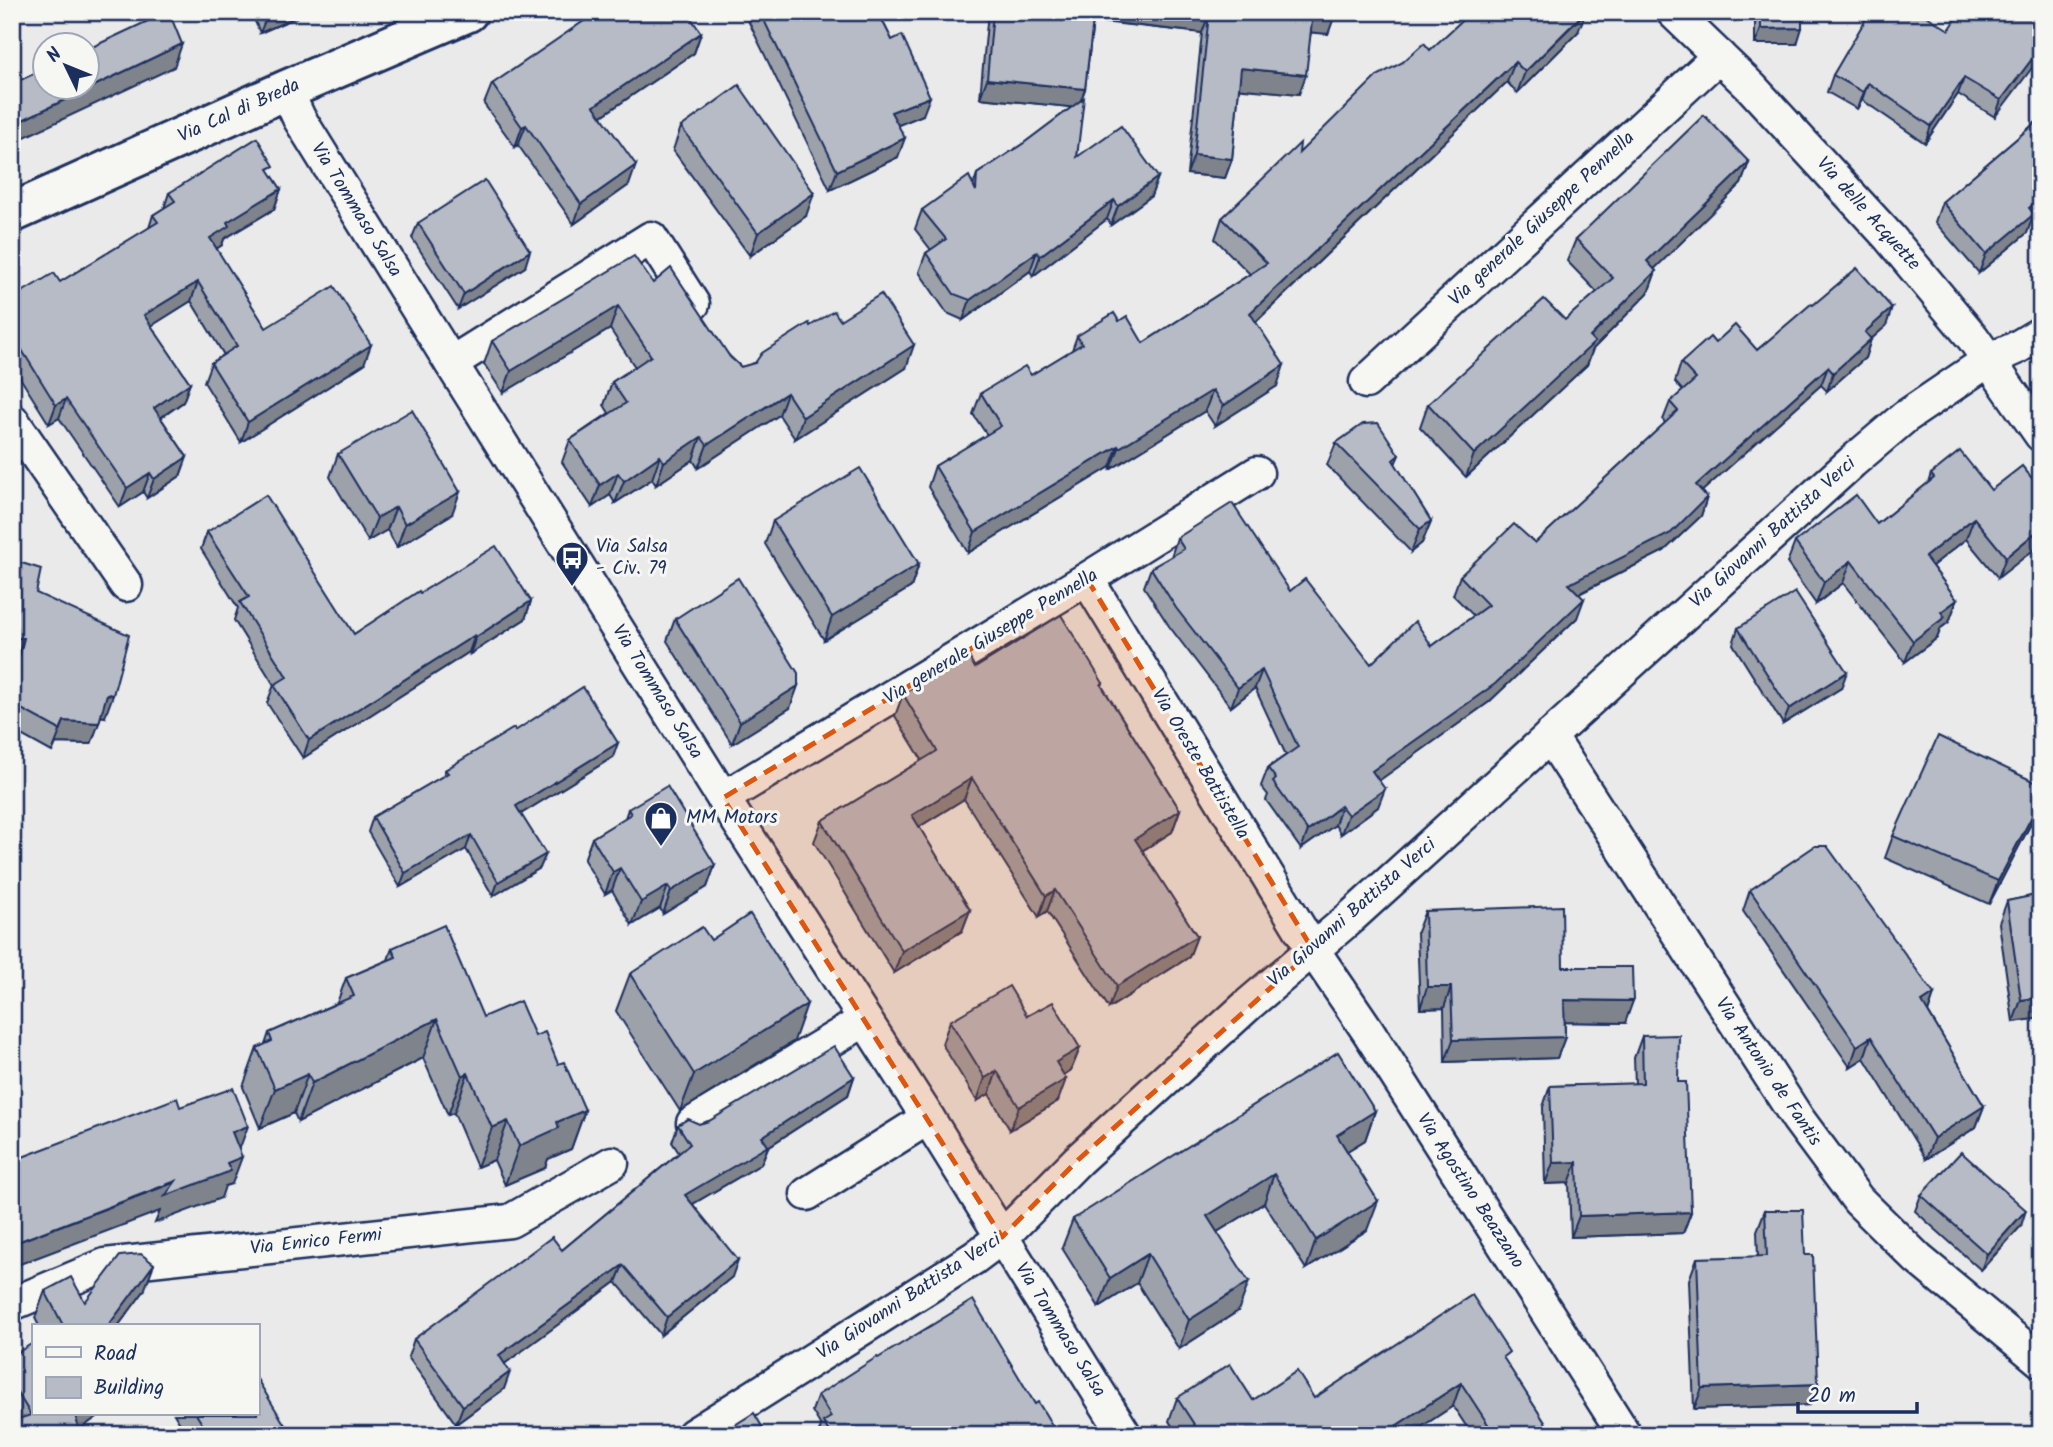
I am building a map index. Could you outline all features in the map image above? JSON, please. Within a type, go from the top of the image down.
[{"type":"street","name":"Via Cal di Breda","points":[[12,213],[468,12]]},
{"type":"street","name":"Via delle Acquette","points":[[1673,12],[1760,96],[1881,228],[1943,300],[2041,435]]},
{"type":"street","name":"Via generale Giuseppe Pennella","points":[[1366,382],[1719,56]]},
{"type":"street","name":"Via Tommaso Salsa","points":[[286,90],[299,118],[451,363],[1125,1435]]},
{"type":"street","points":[[451,363],[650,238],[708,326]]},
{"type":"street","name":"Via Giovanni Battista Verci","points":[[693,1435],[974,1258],[1002,1237],[1078,1160],[1249,1004],[1852,462],[1905,417],[1989,360],[2041,333]]},
{"type":"street","points":[[12,420],[126,585]]},
{"type":"street","name":"Via generale Giuseppe Pennella","points":[[723,797],[1087,579],[1257,473]]},
{"type":"street","name":"Via Oreste Battistella","points":[[1087,579],[1312,950]]},
{"type":"street","name":"Via Antonio de Fantis","points":[[1550,736],[1798,1119],[1858,1200],[1918,1259],[2041,1361]]},
{"type":"street","name":"Via Agostino Beazzano","points":[[1312,950],[1368,1031],[1625,1435]]},
{"type":"street","points":[[693,1123],[865,1020]]},
{"type":"street","points":[[807,1194],[928,1118]]},
{"type":"street","name":"Via Enrico Fermi","points":[[12,1304],[106,1265],[510,1221],[612,1163]]},
{"type":"highlighted area","points":[[1087,579],[1313,950],[1078,1160],[1002,1237],[723,798]]},
{"type":"building","points":[[169,12],[182,44],[102,82],[102,42]]},
{"type":"building","points":[[264,12],[278,12],[266,18]]},
{"type":"building","points":[[597,12],[687,12],[701,33],[594,106],[636,165],[581,204],[526,125],[522,127],[492,84]]},
{"type":"building","points":[[760,12],[878,12],[892,40],[902,35],[930,97],[891,112],[905,138],[837,171]]},
{"type":"building","points":[[993,12],[1094,12],[1085,89],[987,79]]},
{"type":"building","points":[[1197,12],[1313,12],[1306,75],[1241,68],[1232,159],[1194,155],[1209,14]]},
{"type":"building","points":[[1313,12],[1335,12],[1335,15]]},
{"type":"building","points":[[1471,12],[1585,12],[1525,72],[1515,62],[1250,313],[1284,365],[1223,406],[1213,390],[975,532],[935,466],[1001,426],[981,393],[1025,366],[1031,375],[1082,344],[1077,336],[1114,313],[1119,321],[1127,316],[1143,343],[1267,263],[1222,218],[1300,143],[1299,153],[1377,76],[1403,62],[1424,43],[1430,50]]},
{"type":"building","points":[[1761,12],[1802,12],[1802,28],[1761,29]]},
{"type":"building","points":[[1870,12],[1920,12],[1949,30],[1961,12],[2041,12],[2041,47],[2001,100],[1964,78],[1931,126],[1868,83],[1863,92],[1833,75]]},
{"type":"building","points":[[32,75],[32,102],[60,102],[12,125],[12,84]]},
{"type":"building","points":[[739,85],[814,193],[758,233],[681,127]]},
{"type":"building","points":[[1084,98],[1077,157],[1121,126],[1158,177],[1118,206],[1114,200],[1040,256],[1037,252],[970,300],[954,294],[926,253],[946,239],[922,210],[969,176],[976,191],[977,174]]},
{"type":"building","points":[[1704,115],[1749,162],[1647,261],[1656,271],[1590,337],[1595,342],[1474,454],[1428,404],[1544,299],[1565,320],[1613,278],[1576,239]]},
{"type":"building","points":[[2041,118],[2041,198],[2029,208],[2034,214],[1986,254],[1942,202]]},
{"type":"building","points":[[257,138],[274,166],[268,169],[281,189],[227,222],[229,226],[210,238],[266,328],[334,286],[371,345],[248,422],[211,363],[237,346],[198,282],[144,315],[190,383],[154,408],[187,457],[154,479],[150,473],[127,488],[66,399],[56,405],[12,334],[12,298],[54,273],[60,282],[158,222],[153,215],[175,201],[169,193]]},
{"type":"building","points":[[485,180],[530,251],[464,294],[418,223]]},
{"type":"building","points":[[634,256],[653,283],[671,268],[730,357],[741,367],[755,363],[762,353],[809,323],[810,326],[834,311],[840,320],[881,294],[914,345],[803,417],[787,393],[707,445],[701,437],[664,462],[660,456],[624,481],[618,473],[600,485],[570,440],[626,403],[612,382],[651,356],[618,306],[511,371],[492,341]]},
{"type":"building","points":[[1857,268],[1892,308],[1865,332],[1871,339],[1833,373],[1828,367],[1696,485],[1707,497],[1671,533],[1569,584],[1584,599],[1495,684],[1372,771],[1385,789],[1348,815],[1341,806],[1308,831],[1273,782],[1276,779],[1268,768],[1298,747],[1262,670],[1238,688],[1176,608],[1151,568],[1184,549],[1177,538],[1232,503],[1290,591],[1305,579],[1371,664],[1415,621],[1432,646],[1488,605],[1460,576],[1514,524],[1535,543],[1678,411],[1670,402],[1696,379],[1681,363],[1710,337],[1715,343],[1735,325],[1757,350]]},
{"type":"building","points":[[412,410],[460,492],[405,524],[396,507],[377,518],[338,454]]},
{"type":"building","points":[[1378,423],[1399,455],[1393,460],[1431,521],[1420,529],[1336,443],[1363,424]]},
{"type":"building","points":[[1960,451],[1991,490],[2022,466],[2041,489],[2041,528],[2006,557],[1974,518],[1925,557],[1957,600],[1941,612],[1945,617],[1913,641],[1851,561],[1824,582],[1795,542],[1856,495],[1877,524],[1934,478],[1931,474]]},
{"type":"building","points":[[860,468],[919,564],[832,617],[773,521]]},
{"type":"building","points":[[266,495],[354,634],[419,591],[420,593],[496,546],[531,601],[309,740],[274,685],[287,677],[240,602],[249,597],[207,532]]},
{"type":"building","points":[[12,560],[41,569],[36,593],[129,635],[113,695],[107,694],[99,723],[64,721],[60,730],[12,704],[12,684],[24,638],[12,638]]},
{"type":"building","points":[[738,578],[798,673],[798,686],[740,722],[675,619]]},
{"type":"building","points":[[1795,592],[1847,672],[1789,709],[1738,628]]},
{"type":"building","points":[[1061,615],[1103,683],[1101,685],[1180,810],[1135,839],[1197,936],[1117,986],[1055,890],[1046,896],[972,778],[912,815],[970,910],[902,951],[822,821],[937,751],[903,694],[968,655],[975,668]]},
{"type":"building","points":[[583,687],[618,743],[516,806],[546,854],[498,882],[471,835],[405,873],[373,817]]},
{"type":"building","points":[[1938,736],[2041,785],[2041,799],[1998,881],[1893,836]]},
{"type":"building","points":[[667,786],[715,865],[671,891],[668,886],[641,902],[620,868],[613,872],[592,838],[631,814],[628,809]]},
{"type":"building","points":[[1815,846],[1827,846],[1934,994],[1922,1002],[1984,1106],[1934,1138],[1871,1037],[1857,1046],[1750,890]]},
{"type":"building","points":[[2041,894],[2041,997],[2021,1000],[2007,901]]},
{"type":"building","points":[[1562,906],[1563,967],[1632,967],[1633,1001],[1564,1000],[1565,1037],[1453,1040],[1451,987],[1427,987],[1425,911]]},
{"type":"building","points":[[750,914],[807,1004],[694,1074],[630,974],[702,927],[711,940]]},
{"type":"building","points":[[444,925],[483,1017],[520,1001],[535,1036],[545,1032],[558,1064],[564,1062],[585,1110],[557,1122],[559,1128],[519,1146],[508,1121],[492,1128],[468,1073],[462,1076],[437,1019],[312,1083],[308,1074],[275,1089],[257,1048],[272,1041],[269,1033],[354,996],[346,978],[396,957],[392,948]]},
{"type":"building","points":[[1009,986],[1027,1016],[1053,1002],[1080,1048],[1056,1062],[1066,1079],[1019,1107],[997,1071],[985,1078],[950,1021]]},
{"type":"building","points":[[1679,1035],[1678,1082],[1686,1082],[1691,1212],[1579,1216],[1577,1162],[1553,1163],[1550,1086],[1643,1083],[1642,1036]]},
{"type":"building","points":[[834,1046],[854,1077],[762,1137],[768,1146],[685,1195],[738,1260],[667,1317],[623,1265],[499,1355],[510,1372],[463,1406],[414,1339],[552,1237],[562,1250],[690,1144],[678,1125],[688,1119],[699,1124],[709,1121]]},
{"type":"building","points":[[1338,1052],[1375,1111],[1337,1135],[1378,1201],[1316,1240],[1274,1174],[1207,1216],[1249,1282],[1189,1320],[1148,1254],[1110,1278],[1073,1219]]},
{"type":"building","points":[[233,1088],[248,1126],[232,1132],[242,1157],[227,1163],[231,1171],[165,1196],[176,1181],[12,1244],[12,1161],[177,1098],[180,1107]]},
{"type":"building","points":[[1961,1152],[2026,1210],[1987,1254],[1921,1195]]},
{"type":"building","points":[[1765,1210],[1803,1210],[1805,1255],[1813,1255],[1818,1384],[1702,1388],[1697,1258],[1767,1256]]},
{"type":"building","points":[[141,1254],[154,1264],[109,1324],[62,1324],[45,1291],[71,1277],[85,1302],[120,1256]]},
{"type":"building","points":[[1472,1295],[1509,1352],[1503,1357],[1553,1435],[1495,1435],[1461,1383],[1382,1435],[1201,1435],[1177,1398],[1230,1364],[1253,1400],[1297,1371],[1314,1398]]},
{"type":"building","points":[[973,1300],[1035,1404],[1038,1402],[1058,1435],[831,1435],[823,1422],[831,1417],[818,1395]]},
{"type":"building","points":[[32,1344],[32,1416],[76,1416],[79,1435],[12,1435],[12,1421],[31,1415],[12,1384],[12,1356]]},
{"type":"building","points":[[259,1382],[291,1435],[209,1435],[197,1416],[259,1416]]},
{"type":"building","points":[[754,1413],[767,1435],[719,1435]]},
{"type":"place","name":"Via Salsa - Civ. 79","points":[[572,588]]},
{"type":"place","name":"MM Motors","points":[[661,848]]}]
